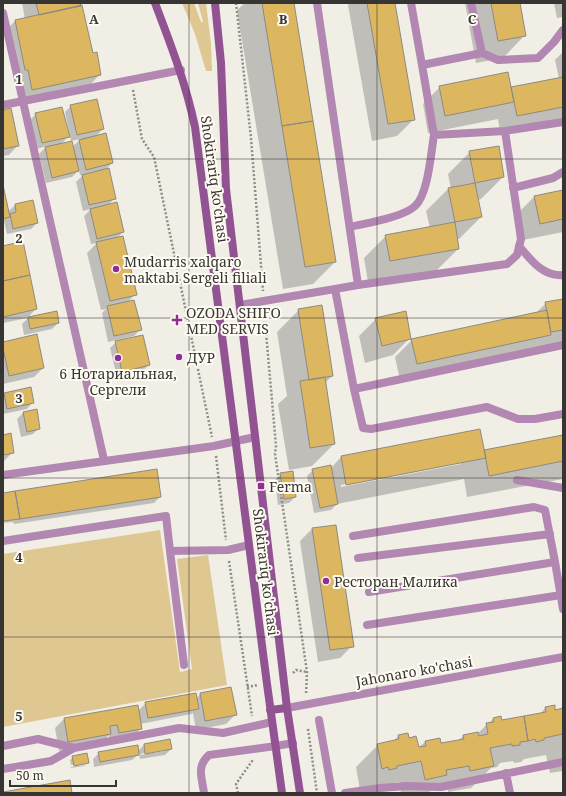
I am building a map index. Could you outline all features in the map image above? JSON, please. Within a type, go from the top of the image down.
[{"type":"main road","name":"Shokirariq ko'chasi","points":[[156,3],[181,70],[190,99],[195,128],[282,793]]},
{"type":"main road","name":"Shokirariq ko'chasi","points":[[215,3],[221,63],[226,189],[287,708],[300,793]]},
{"type":"main road","name":"Jahonaro ko'chasi","points":[[270,710],[287,708]]},
{"type":"street","points":[[317,3],[358,285]]},
{"type":"street","points":[[350,227],[402,214],[415,206],[423,195],[434,135],[411,3]]},
{"type":"street","points":[[471,3],[482,53]]},
{"type":"street","points":[[3,13],[104,460]]},
{"type":"street","points":[[422,65],[482,53],[498,60],[538,58],[554,42],[563,30]]},
{"type":"street","points":[[3,104],[181,70]]},
{"type":"street","points":[[434,135],[505,131],[563,122]]},
{"type":"street","points":[[240,305],[358,285],[507,264],[517,255],[521,239],[505,131]]},
{"type":"street","points":[[513,188],[553,178],[563,172]]},
{"type":"street","points":[[519,246],[544,272],[563,275]]},
{"type":"street","points":[[336,289],[354,389],[363,428],[371,429],[488,407],[518,419],[535,419],[563,414]]},
{"type":"street","points":[[354,389],[563,345]]},
{"type":"street","points":[[3,475],[214,446],[255,436]]},
{"type":"street","points":[[517,480],[563,488]]},
{"type":"street","points":[[354,536],[534,507],[545,510],[563,609]]},
{"type":"street","points":[[3,541],[166,516],[184,665]]},
{"type":"street","points":[[358,558],[550,534]]},
{"type":"street","points":[[170,551],[228,550],[249,545]]},
{"type":"street","points":[[369,592],[555,562]]},
{"type":"street","points":[[367,626],[560,595]]},
{"type":"street","name":"Jahonaro ko'chasi","points":[[287,708],[563,657]]},
{"type":"street","points":[[319,720],[332,793]]},
{"type":"street","points":[[3,769],[51,761],[74,748],[179,728],[224,732],[272,722]]},
{"type":"street","points":[[3,746],[38,739],[74,748]]},
{"type":"street","points":[[204,793],[200,767],[203,760],[209,755],[292,743]]},
{"type":"street","points":[[345,793],[380,788],[407,790],[441,787],[563,762]]},
{"type":"street","points":[[506,773],[510,793]]},
{"type":"path","points":[[236,3],[251,138],[263,301],[276,446],[275,454],[307,672],[306,704]]},
{"type":"path","points":[[308,726],[317,793]]},
{"type":"shaded area","points":[[182,3],[194,3],[201,22],[203,22],[198,3],[206,3],[211,44],[212,71],[206,71],[195,34]]},
{"type":"shaded area","points":[[160,530],[180,672],[192,669],[177,559],[208,555],[227,685],[3,727],[3,554]]},
{"type":"building","points":[[36,3],[80,3],[81,6],[39,15]]},
{"type":"building","points":[[262,3],[294,3],[313,121],[282,126]]},
{"type":"building","points":[[367,3],[395,3],[415,120],[388,124]]},
{"type":"building","points":[[491,3],[520,3],[526,36],[498,41]]},
{"type":"building","points":[[82,5],[93,53],[97,52],[101,75],[32,90],[28,70],[25,70],[15,20]]},
{"type":"building","points":[[508,72],[514,102],[445,116],[439,86]]},
{"type":"building","points":[[563,77],[563,107],[517,116],[511,87]]},
{"type":"building","points":[[97,99],[104,129],[77,135],[70,105]]},
{"type":"building","points":[[62,107],[70,137],[42,143],[35,113]]},
{"type":"building","points":[[11,108],[19,146],[3,149],[3,110]]},
{"type":"building","points":[[313,121],[336,262],[305,267],[282,126]]},
{"type":"building","points":[[106,133],[113,163],[86,170],[79,140]]},
{"type":"building","points":[[72,141],[79,171],[52,178],[45,147]]},
{"type":"building","points":[[499,146],[504,177],[475,183],[469,151]]},
{"type":"building","points":[[109,168],[116,199],[89,205],[82,175]]},
{"type":"building","points":[[475,183],[482,217],[455,222],[448,188]]},
{"type":"building","points":[[3,185],[10,217],[3,219]]},
{"type":"building","points":[[563,190],[563,219],[540,224],[534,196]]},
{"type":"building","points":[[33,200],[38,223],[13,229],[10,214],[16,212],[15,204]]},
{"type":"building","points":[[117,202],[124,232],[97,239],[90,209]]},
{"type":"building","points":[[455,222],[459,249],[390,261],[385,235]]},
{"type":"building","name":"Mudarris xalqaro maktabi Sergeli filiali","points":[[123,236],[137,295],[110,301],[96,242]]},
{"type":"building","points":[[23,241],[30,275],[3,281],[3,246]]},
{"type":"building","points":[[30,275],[37,309],[3,317],[3,281]]},
{"type":"building","points":[[563,299],[563,330],[551,332],[545,302]]},
{"type":"building","points":[[134,300],[142,330],[114,336],[107,306]]},
{"type":"building","points":[[322,305],[333,376],[309,380],[298,309]]},
{"type":"building","points":[[547,310],[551,335],[417,364],[411,339]]},
{"type":"building","points":[[57,311],[59,323],[30,329],[28,317]]},
{"type":"building","points":[[406,311],[411,339],[382,346],[375,318]]},
{"type":"building","points":[[37,334],[44,368],[9,376],[3,342]]},
{"type":"building","points":[[143,335],[150,365],[122,372],[115,341]]},
{"type":"building","points":[[325,377],[335,444],[310,448],[300,381]]},
{"type":"building","points":[[31,387],[34,403],[7,409],[4,393]]},
{"type":"building","points":[[37,409],[40,429],[27,432],[23,412]]},
{"type":"building","points":[[480,429],[486,458],[346,485],[341,456]]},
{"type":"building","points":[[11,433],[14,453],[3,455],[3,435]]},
{"type":"building","points":[[563,435],[563,461],[489,476],[484,450]]},
{"type":"building","points":[[331,465],[338,504],[320,508],[312,469]]},
{"type":"building","points":[[157,469],[161,497],[20,519],[15,491]]},
{"type":"building","points":[[293,471],[296,497],[284,499],[280,473]]},
{"type":"building","points":[[15,491],[20,519],[3,521],[3,493]]},
{"type":"building","points":[[336,525],[354,647],[330,650],[312,528]]},
{"type":"building","points":[[231,687],[237,715],[205,721],[200,693]]},
{"type":"building","points":[[196,693],[199,709],[148,718],[145,702]]},
{"type":"building","points":[[138,705],[142,729],[119,733],[117,725],[110,726],[111,734],[68,742],[64,718]]},
{"type":"building","points":[[555,705],[555,710],[563,708],[563,734],[544,738],[544,740],[536,742],[535,739],[528,741],[524,716],[546,712],[545,707]]},
{"type":"building","points":[[501,716],[502,720],[524,716],[528,741],[520,742],[520,745],[512,746],[512,744],[490,748],[494,766],[470,771],[469,766],[446,770],[447,775],[425,780],[421,761],[397,766],[397,768],[389,770],[388,767],[382,769],[377,744],[399,739],[398,735],[408,733],[409,738],[416,736],[419,747],[426,746],[425,741],[440,738],[441,743],[464,739],[463,735],[478,732],[479,736],[488,734],[486,723],[494,722],[493,718]]},
{"type":"building","points":[[170,739],[172,749],[145,754],[144,744]]},
{"type":"building","points":[[138,745],[139,755],[100,762],[98,752]]},
{"type":"building","points":[[87,753],[89,763],[74,766],[72,756]]},
{"type":"building","points":[[70,780],[72,793],[3,793],[3,792]]},
{"type":"place","name":"Mudarris xalqaro maktabi Sergeli filiali","points":[[116,269]]},
{"type":"place","name":"OZODA SHIFO MED SERVIS","points":[[177,320]]},
{"type":"place","name":"ДУР","points":[[179,357]]},
{"type":"place","name":"6 Нотариальная, Сергели","points":[[118,358]]},
{"type":"place","name":"Ferma","points":[[261,486]]},
{"type":"place","name":"Ресторан Малика","points":[[326,581]]}]
